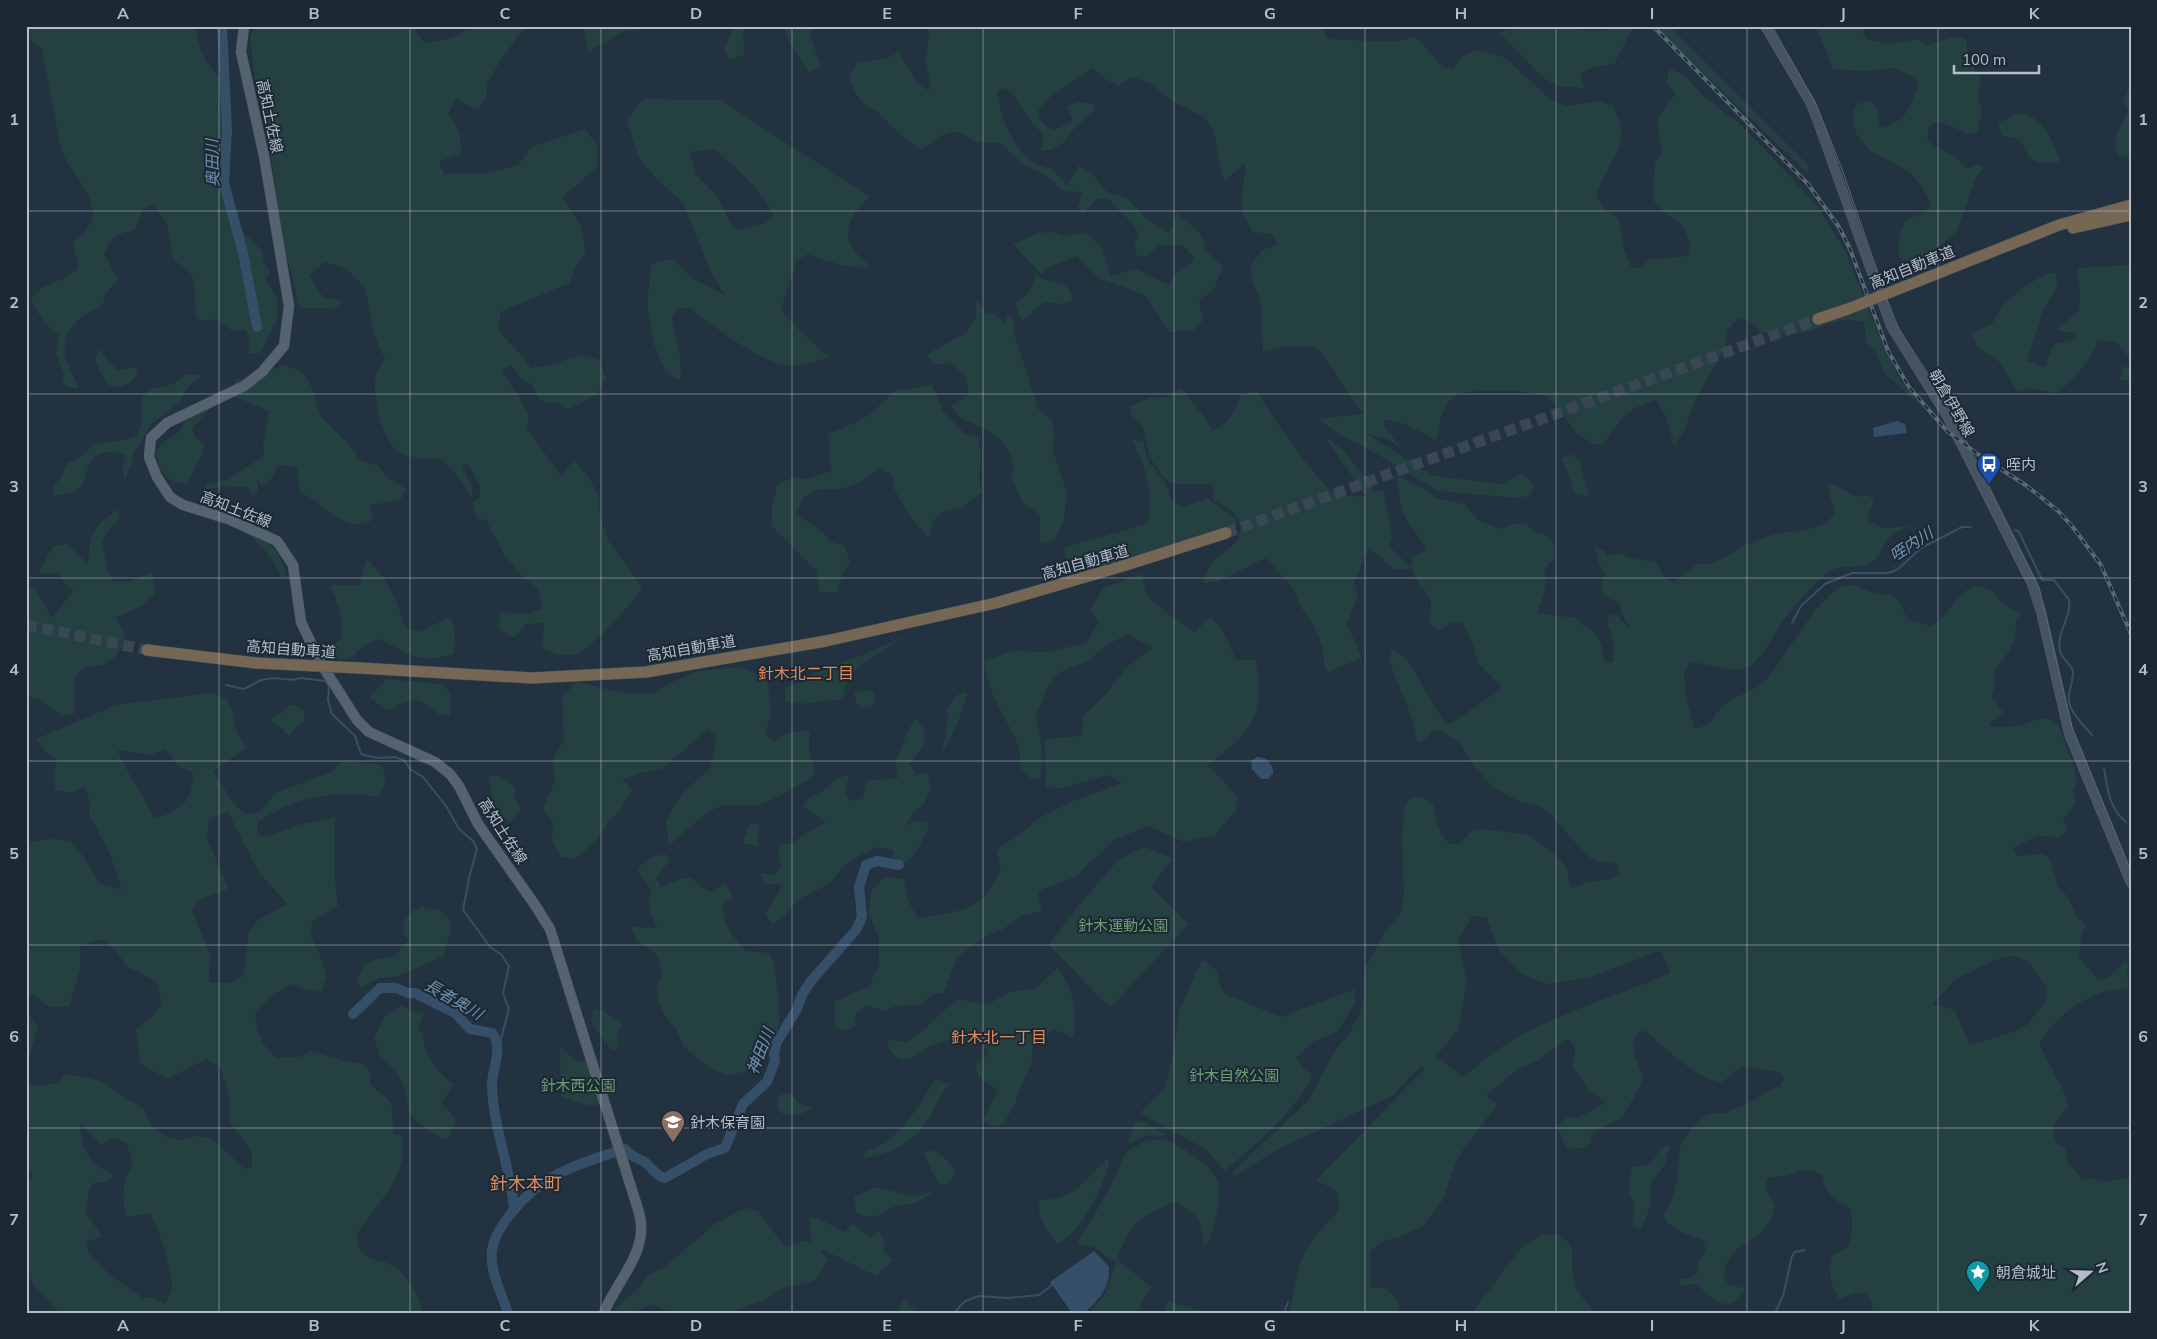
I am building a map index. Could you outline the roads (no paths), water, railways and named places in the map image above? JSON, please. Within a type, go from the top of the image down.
[{"type":"highway","name":"高知自動車道","points":[[1818,319],[1848,309],[2067,222],[2131,205]]},
{"type":"highway","name":"高知自動車道","points":[[2016,242],[2131,215]]},
{"type":"highway","name":"高知自動車道","points":[[147,650],[256,663],[532,678],[646,672],[826,640],[953,613],[1092,576],[1226,533]]},
{"type":"main road","name":"高知土佐線","points":[[244,26],[241,52],[264,156],[288,306],[284,346],[262,372],[244,386],[167,423],[151,438],[149,457],[157,477],[170,497],[183,505],[228,519],[277,541],[292,565],[301,622],[320,662],[357,720],[369,732],[435,762],[450,774],[459,786],[478,824],[535,904],[550,929],[637,1206],[641,1226],[640,1242],[604,1313]]},
{"type":"main road","name":"朝倉伊野線","points":[[1765,26],[1810,102],[1891,326],[1946,416],[2032,584],[2041,612],[2069,734],[2131,883]]},
{"type":"water","points":[[1897,421],[1905,424],[1907,433],[1874,437],[1873,428]]},
{"type":"water","points":[[1257,757],[1266,759],[1272,766],[1273,773],[1268,779],[1261,779],[1252,769],[1251,761]]},
{"type":"water","points":[[1094,1251],[1109,1267],[1108,1281],[1100,1296],[1087,1311],[1072,1313],[1050,1282]]},
{"type":"waterway","name":"奥田川","points":[[222,26],[227,130],[224,183],[243,253],[257,327]]},
{"type":"waterway","name":"咥内川","points":[[1792,623],[1801,606],[1825,584],[1852,573],[1888,573],[1897,570],[1921,548],[1962,527],[1971,527]]},
{"type":"waterway","points":[[2015,530],[2019,532],[2042,580],[2054,580],[2069,600],[2068,612],[2060,637],[2060,651],[2073,671],[2069,694],[2070,706],[2092,735]]},
{"type":"waterway","points":[[226,685],[244,689],[261,680],[274,678],[326,681],[329,686],[328,700],[332,714],[355,736],[361,754],[377,758],[395,757],[404,760],[410,769],[423,777],[446,806],[459,829],[473,841],[477,849],[463,910],[491,948],[501,954],[509,966],[503,993],[509,1009],[498,1050]]},
{"type":"waterway","points":[[2104,768],[2112,804],[2120,817],[2126,822]]},
{"type":"waterway","name":"神田川","points":[[508,1313],[494,1274],[492,1250],[494,1241],[501,1228],[521,1202],[547,1180],[561,1172],[625,1149],[632,1156],[646,1163],[659,1176],[665,1178],[707,1154],[725,1148],[743,1104],[767,1082],[775,1061],[774,1053],[777,1042],[797,1009],[802,995],[811,981],[856,930],[862,917],[859,887],[866,865],[877,861],[899,865]]},
{"type":"waterway","name":"長者奥川","points":[[353,1014],[380,988],[396,988],[408,993],[415,993],[455,1013],[470,1029],[492,1033],[497,1045],[492,1079],[493,1101],[514,1210]]},
{"type":"waterway","points":[[1775,1313],[1783,1296],[1792,1256],[1795,1252],[1804,1250]]},
{"type":"waterway","points":[[954,1313],[965,1301],[979,1296],[1007,1298],[1039,1295],[1052,1285]]},
{"type":"waterway","points":[[1284,1313],[1288,1302]]},
{"type":"tunnel","points":[[1226,533],[1818,319]]},
{"type":"tunnel","points":[[26,625],[147,650]]},
{"type":"tram line","points":[[1772,26],[1816,104],[1842,169],[1899,329],[1950,408],[2039,587],[2072,727],[2131,871]]},
{"type":"railway","points":[[1653,26],[1808,184],[1839,227],[1850,249],[1888,351],[1909,387],[1947,431],[1979,455],[2027,486],[2057,510],[2072,526],[2101,565],[2131,634]]},
{"type":"place","name":"咥内","points":[[1989,485]]},
{"type":"place","name":"針木保育園","points":[[673,1143]]},
{"type":"place","name":"朝倉城址","points":[[1978,1293]]},
{"type":"district","name":"針木北二丁目","points":[[806,673]]},
{"type":"district","name":"針木北一丁目","points":[[999,1037]]},
{"type":"district","name":"針木本町","points":[[526,1183]]},
{"type":"park label","name":"針木運動公園","points":[[1123,925]]},
{"type":"park label","name":"針木自然公園","points":[[1234,1075]]},
{"type":"park label","name":"針木西公園","points":[[578,1085]]}]
